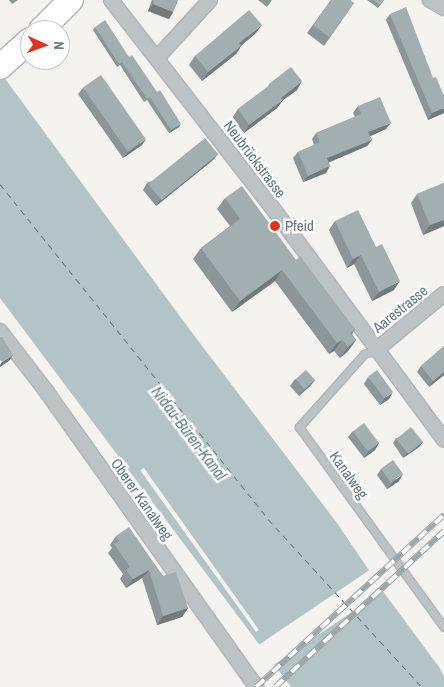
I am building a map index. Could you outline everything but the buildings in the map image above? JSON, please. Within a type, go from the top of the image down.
[{"type":"highway","points":[[51,20],[72,0]]},
{"type":"highway","points":[[0,67],[20,49]]},
{"type":"street","name":"Neubrückstrasse","points":[[111,0],[265,198],[444,440]]},
{"type":"street","points":[[157,58],[210,0]]},
{"type":"street","points":[[430,0],[444,8]]},
{"type":"street","name":"Aarestrasse","points":[[376,350],[444,294]]},
{"type":"street","name":"Oberer Kanalweg","points":[[0,331],[46,390],[256,687]]},
{"type":"lane","name":"Kanalweg","points":[[376,350],[364,354],[298,427],[444,627]]},
{"type":"water","name":"Nidau-Büren-Kanal","points":[[0,72],[190,330],[337,523],[385,594],[439,667],[444,676],[444,687],[291,687],[0,298]]},
{"type":"pier","points":[[144,468],[259,630],[256,632],[140,470]]},
{"type":"pier","points":[[371,569],[385,590],[271,667],[257,646]]},
{"type":"ferry route","points":[[0,184],[268,519],[422,687]]},
{"type":"railway","points":[[256,687],[444,515]]},
{"type":"railway","points":[[275,687],[444,531]]},
{"type":"place","name":"Pfeid","points":[[275,226]]}]
